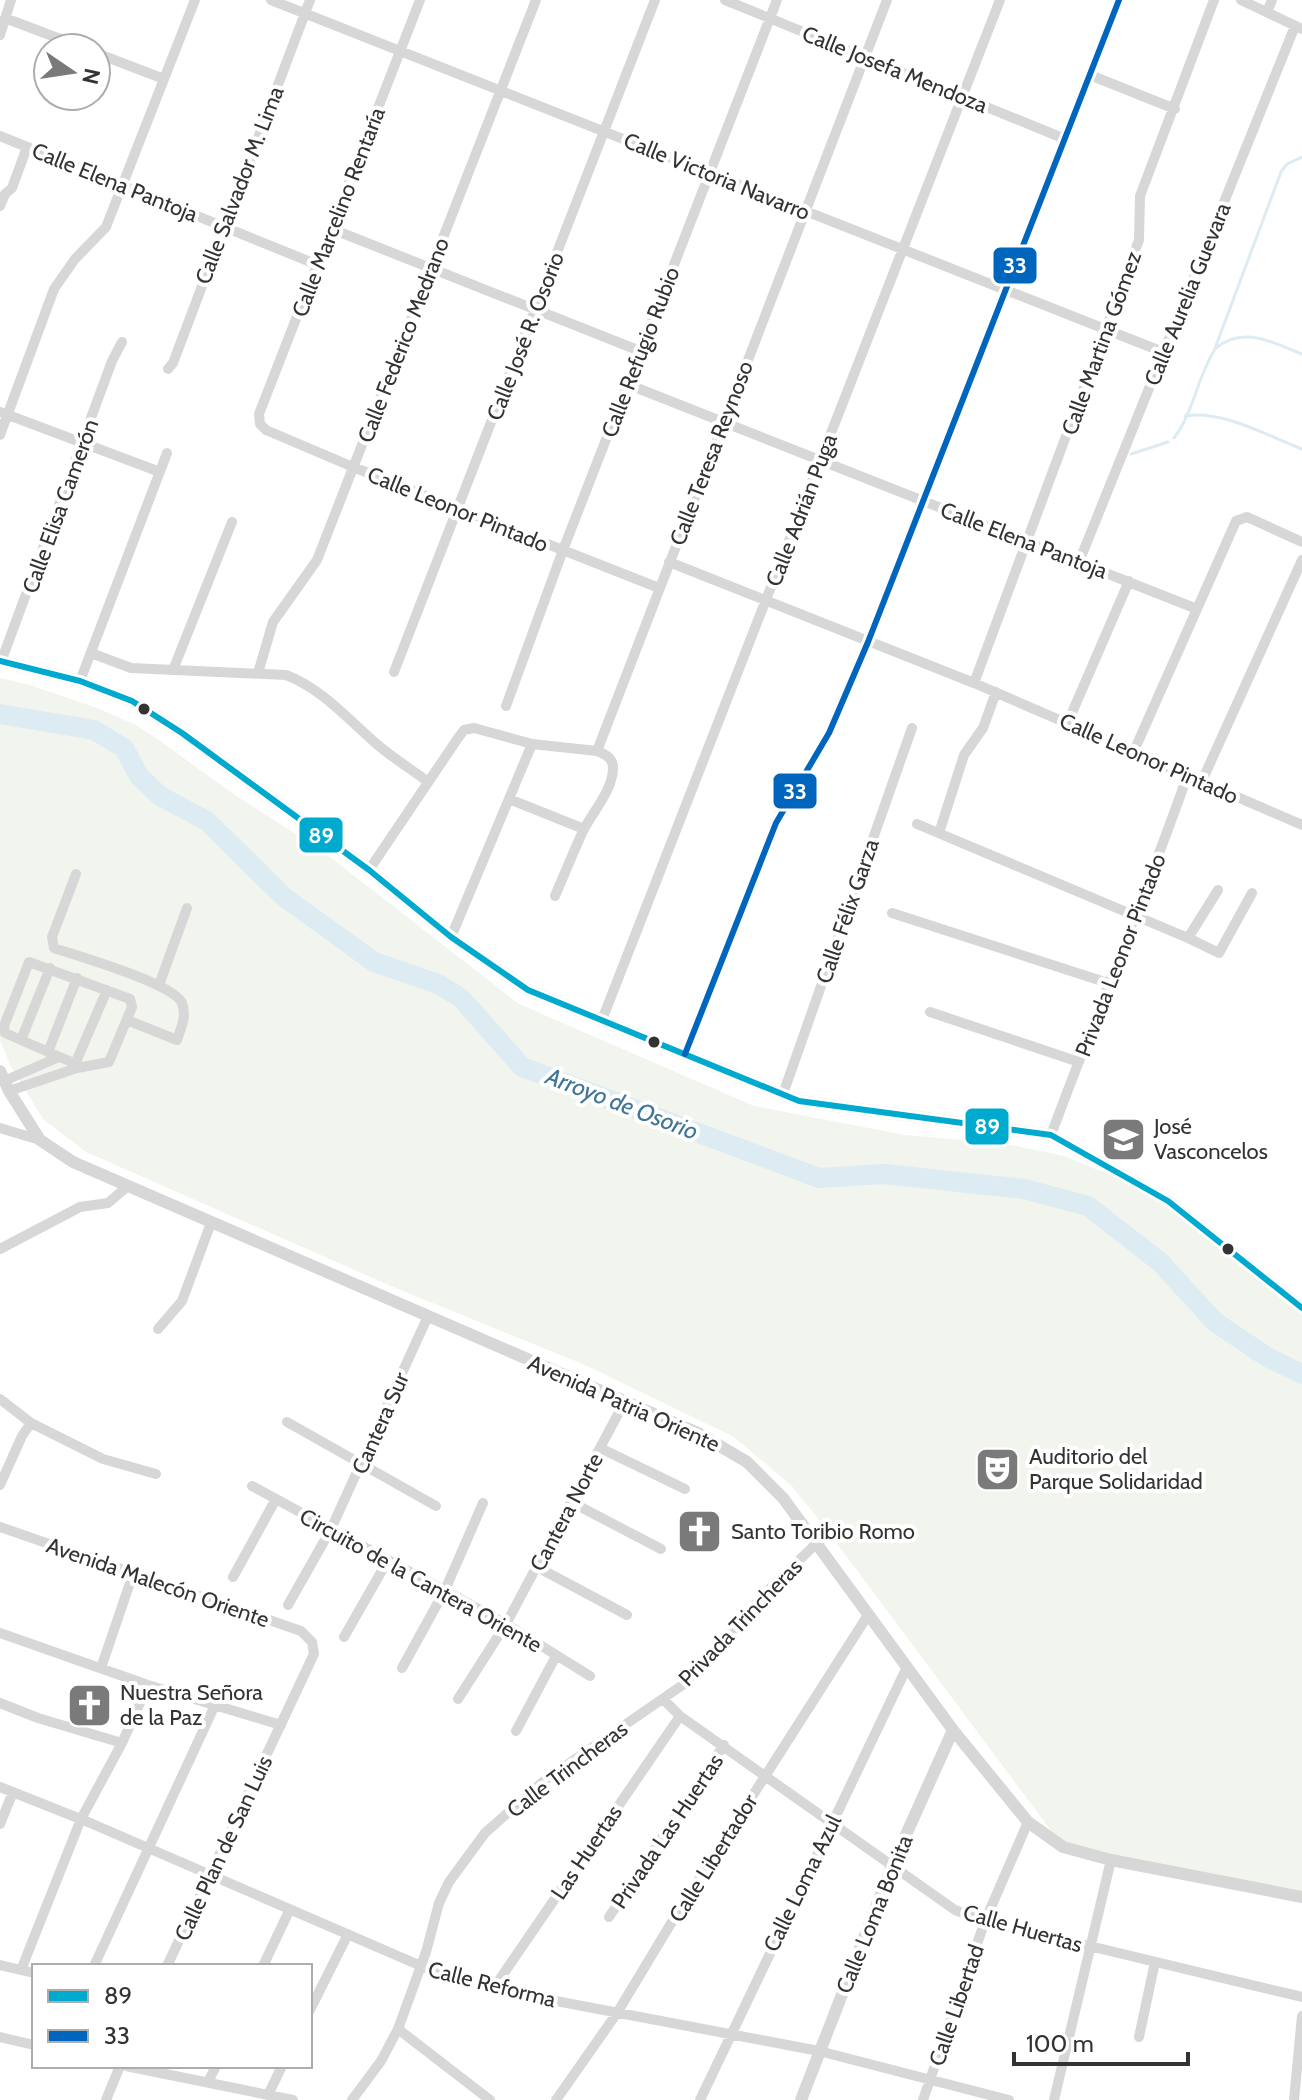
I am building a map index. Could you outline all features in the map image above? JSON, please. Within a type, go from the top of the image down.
[{"type":"street","points":[[0,35],[11,0]]},
{"type":"street","points":[[0,435],[4,413],[54,289],[75,259],[106,227],[195,0]]},
{"type":"street","name":"Calle Victoria Navarro","points":[[271,0],[1163,352]]},
{"type":"street","name":"Calle Salvador M. Lima","points":[[168,369],[173,363],[310,0]]},
{"type":"street","name":"Calle Marcelino Rentaría","points":[[260,424],[259,414],[420,0]]},
{"type":"street","name":"Calle Federico Medrano","points":[[258,673],[273,622],[317,560],[536,0]]},
{"type":"street","name":"Calle José R. Osorio","points":[[394,672],[655,0]]},
{"type":"street","name":"Calle Josefa Mendoza","points":[[725,0],[1065,139]]},
{"type":"street","name":"Calle Refugio Rubio","points":[[506,706],[563,550],[777,0]]},
{"type":"street","name":"Calle Teresa Reynoso","points":[[597,751],[887,0]]},
{"type":"street","name":"Calle Adrián Puga","points":[[602,1020],[1000,0]]},
{"type":"street","points":[[685,1054],[776,823],[829,733],[868,642],[1119,0]]},
{"type":"street","name":"Calle Martina Gómez","points":[[974,683],[1139,240],[1140,196],[1214,0]]},
{"type":"street","points":[[1241,0],[1299,28]]},
{"type":"street","points":[[1267,12],[1272,0]]},
{"type":"street","points":[[5,18],[42,32]]},
{"type":"street","name":"Calle Aurelia Guevara","points":[[1079,562],[1299,28]]},
{"type":"street","points":[[112,59],[164,79]]},
{"type":"street","points":[[1090,75],[1175,109]]},
{"type":"street","name":"Calle Elena Pantoja","points":[[0,136],[318,265]]},
{"type":"street","points":[[0,206],[5,194],[12,188],[27,147]]},
{"type":"street","points":[[332,229],[640,351]]},
{"type":"street","name":"Calle Elisa Camerón","points":[[1,662],[120,346]]},
{"type":"street","name":"Calle Elena Pantoja","points":[[627,384],[1197,609]]},
{"type":"street","points":[[4,413],[160,472]]},
{"type":"street","name":"Calle Leonor Pintado","points":[[260,424],[266,430],[353,467],[659,588]]},
{"type":"street","points":[[80,681],[167,453]]},
{"type":"street","points":[[1134,751],[1236,521],[1247,517],[1302,542]]},
{"type":"street","points":[[173,670],[232,522]]},
{"type":"street","points":[[1202,781],[1302,560]]},
{"type":"street","name":"Calle Leonor Pintado","points":[[669,562],[996,692],[1302,825]]},
{"type":"street","points":[[1068,722],[1129,581]]},
{"type":"street","points":[[91,653],[131,668],[286,675],[303,682],[343,712],[373,741],[427,781]]},
{"type":"street","points":[[1,662],[80,681],[145,709],[369,870],[451,937],[528,990],[799,1101],[1051,1135],[1168,1201],[1302,1308]]},
{"type":"street","points":[[939,833],[964,755],[983,728],[996,692]]},
{"type":"street","points":[[369,870],[464,730],[474,728],[532,744],[597,751],[607,755],[613,767],[608,785],[584,829],[555,896]]},
{"type":"street","name":"Calle Félix Garza","points":[[783,1094],[912,728]]},
{"type":"street","points":[[451,937],[532,744]]},
{"type":"street","name":"Privada Leonor Pintado","points":[[1051,1135],[1108,983],[1137,917],[1188,774]]},
{"type":"street","points":[[509,799],[584,829]]},
{"type":"street","points":[[917,824],[1219,953],[1252,893]]},
{"type":"street","points":[[76,874],[52,937],[54,948],[159,985],[173,992],[181,1002],[183,1021],[177,1040],[127,1020]]},
{"type":"street","points":[[1188,938],[1218,890]]},
{"type":"street","points":[[159,985],[187,908]]},
{"type":"street","points":[[892,913],[1108,983]]},
{"type":"street","points":[[4,1081],[45,1078],[79,1065],[109,1062],[132,1007],[130,999],[33,962],[26,965],[4,1026],[5,1033],[79,1065]]},
{"type":"street","points":[[21,1040],[50,968]]},
{"type":"street","points":[[48,1052],[77,978]]},
{"type":"street","points":[[79,1065],[107,990]]},
{"type":"street","points":[[930,1012],[1079,1062]]},
{"type":"street","points":[[4,1081],[59,1057]]},
{"type":"street","points":[[38,1066],[45,1078]]},
{"type":"street","name":"Avenida Patria Oriente","points":[[4,1081],[40,1140]]},
{"type":"street","name":"Avenida Patria Oriente","points":[[0,1128],[40,1140],[73,1162],[698,1433],[747,1462],[783,1498],[953,1730],[1028,1822],[1063,1847],[1111,1860],[1302,1897]]},
{"type":"street","points":[[0,1249],[80,1207],[108,1203],[128,1186]]},
{"type":"street","points":[[158,1329],[182,1301],[211,1223]]},
{"type":"street","name":"Cantera Sur","points":[[288,1605],[331,1529],[428,1316]]},
{"type":"street","points":[[0,1399],[31,1423],[103,1459],[156,1474]]},
{"type":"street","name":"Cantera Norte","points":[[458,1699],[506,1624],[625,1401]]},
{"type":"street","points":[[287,1422],[436,1506]]},
{"type":"street","points":[[0,1485],[31,1423]]},
{"type":"street","points":[[600,1448],[685,1489]]},
{"type":"street","name":"Circuito de la Cantera Oriente","points":[[252,1486],[506,1624],[590,1676]]},
{"type":"street","points":[[233,1577],[276,1499]]},
{"type":"street","points":[[571,1502],[661,1549]]},
{"type":"street","points":[[402,1668],[445,1590],[483,1503]]},
{"type":"street","name":"Avenida Malecón Oriente","points":[[0,1527],[301,1631],[312,1642]]},
{"type":"street","name":"Privada Trincheras","points":[[663,1699],[700,1668],[773,1585],[817,1543]]},
{"type":"street","points":[[344,1637],[388,1560]]},
{"type":"street","points":[[537,1567],[627,1615]]},
{"type":"street","points":[[101,1668],[133,1574]]},
{"type":"street","name":"Calle Libertador","points":[[556,2100],[617,2013],[868,1615]]},
{"type":"street","points":[[0,1633],[148,1685],[281,1725]]},
{"type":"street","name":"Calle Plan de San Luis","points":[[168,1964],[314,1654],[312,1642]]},
{"type":"street","points":[[516,1731],[556,1656]]},
{"type":"street","name":"Calle Loma Azul","points":[[700,2100],[907,1667]]},
{"type":"street","points":[[21,1970],[81,1819],[122,1743],[148,1685]]},
{"type":"street","name":"Calle Huertas","points":[[663,1699],[680,1716],[955,1910],[985,1921],[1302,1997]]},
{"type":"street","name":"Calle Trincheras","points":[[352,2100],[381,2061],[398,2029],[439,1903],[449,1882],[485,1833],[545,1780],[663,1699]]},
{"type":"street","points":[[0,1703],[38,1718],[122,1743]]},
{"type":"street","points":[[95,1964],[215,1705]]},
{"type":"street","name":"Las Huertas","points":[[493,1989],[680,1716]]},
{"type":"street","name":"Calle Loma Bonita","points":[[801,2100],[892,1866],[953,1730]]},
{"type":"street","name":"Privada Las Huertas","points":[[609,1917],[724,1745]]},
{"type":"street","name":"Calle Reforma","points":[[0,1787],[421,1966],[493,1989],[819,2051],[1009,2100]]},
{"type":"street","points":[[0,1824],[13,1792]]},
{"type":"street","name":"Calle Libertad","points":[[923,2100],[985,1921],[1028,1822]]},
{"type":"street","points":[[1054,2100],[1111,1860]]},
{"type":"street","points":[[264,1964],[290,1909]]},
{"type":"street","points":[[312,2006],[348,1934]]},
{"type":"street","points":[[1139,2037],[1155,1962]]},
{"type":"street","points":[[0,1965],[32,1973]]},
{"type":"street","points":[[1294,2100],[1302,2016]]},
{"type":"street","points":[[398,2029],[490,2100]]},
{"type":"street","points":[[0,2037],[32,2045]]},
{"type":"street","points":[[106,2100],[122,2068]]},
{"type":"street","points":[[134,2068],[293,2100]]},
{"type":"street","points":[[208,2082],[215,2068]]},
{"type":"street","points":[[268,2095],[281,2068]]},
{"type":"shaded area","points":[[0,678],[97,708],[136,725],[232,793],[325,853],[519,1004],[754,1106],[905,1135],[1001,1143],[1064,1156],[1147,1190],[1302,1308],[1302,1894],[1063,1847],[824,1526],[791,1485],[734,1437],[585,1365],[391,1286],[86,1152],[43,1119],[10,1065],[0,1040]]},
{"type":"waterway","points":[[1174,438],[1186,418],[1214,351],[1281,172],[1287,164],[1302,157]]},
{"type":"waterway","points":[[1216,348],[1226,341],[1248,337],[1270,341],[1302,354]]},
{"type":"waterway","points":[[1185,416],[1214,416],[1229,420],[1302,449]]},
{"type":"waterway","points":[[1131,454],[1168,442]]},
{"type":"waterway","name":"Arroyo de Osorio","points":[[0,714],[94,730],[124,748],[139,776],[160,796],[207,821],[284,897],[374,962],[438,984],[461,998],[522,1067],[819,1178],[884,1174],[1024,1189],[1088,1206],[1160,1262],[1215,1322],[1267,1357],[1302,1374]]},
{"type":"transit line","name":"33","points":[[685,1054],[776,823],[829,733],[868,642],[1119,0]]},
{"type":"transit line","name":"89","points":[[0,661],[80,681],[132,701],[182,733],[369,870],[451,937],[528,990],[799,1101],[1051,1135],[1168,1201],[1302,1308]]},
{"type":"place","name":"José Vasconcelos","points":[[1123,1139]]},
{"type":"place","name":"Auditorio del Parque Solidaridad","points":[[998,1469]]},
{"type":"place","name":"Santo Toribio Romo","points":[[700,1531]]},
{"type":"place","name":"Nuestra Señora de la Paz","points":[[89,1705]]}]
